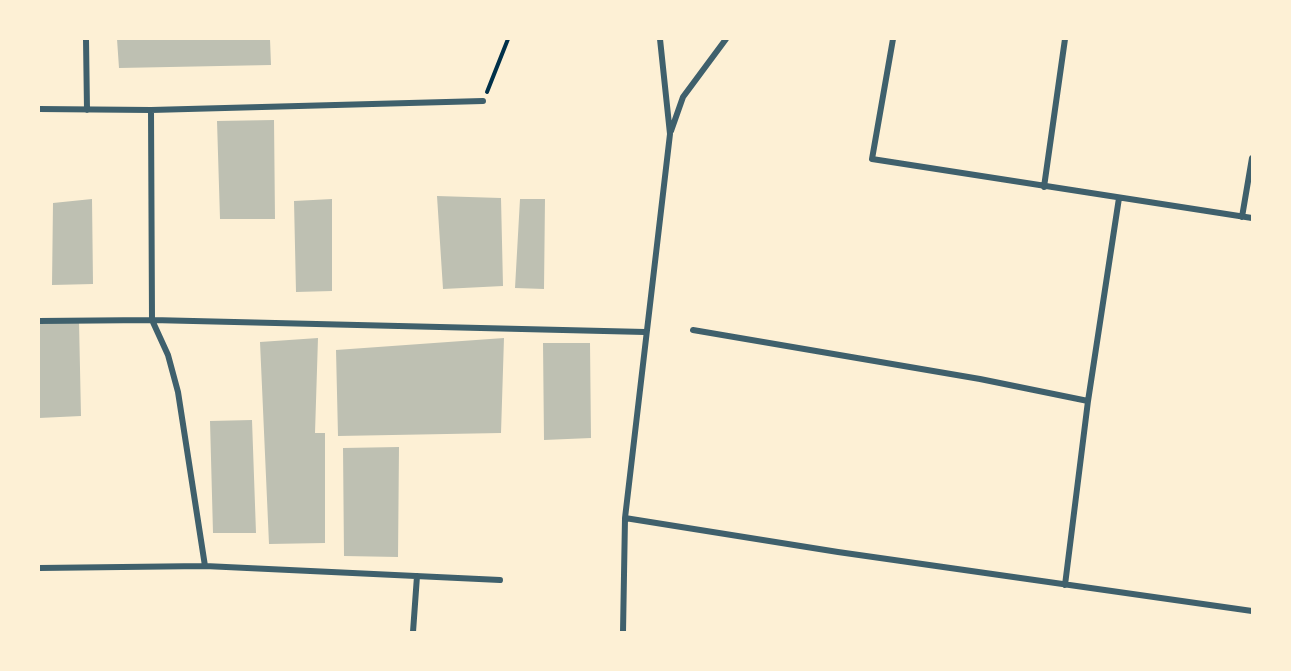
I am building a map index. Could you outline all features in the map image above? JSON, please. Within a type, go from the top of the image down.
[{"type":"street","points":[[86,39],[87,110]]},
{"type":"street","points":[[660,39],[670,134]]},
{"type":"street","points":[[623,632],[625,518],[670,134],[683,96],[726,39]]},
{"type":"street","points":[[893,39],[872,159],[1252,218]]},
{"type":"street","points":[[1044,187],[1065,39]]},
{"type":"street","points":[[39,109],[151,110],[483,101]]},
{"type":"street","points":[[151,110],[152,320],[168,355],[178,392],[205,566]]},
{"type":"street","points":[[1242,217],[1252,158]]},
{"type":"street","points":[[1065,585],[1088,401],[1119,198]]},
{"type":"street","points":[[39,321],[152,320],[645,332]]},
{"type":"street","points":[[693,330],[980,379],[1088,401]]},
{"type":"street","points":[[625,518],[1252,611]]},
{"type":"street","points":[[39,568],[205,566],[500,580]]},
{"type":"street","points":[[413,632],[417,576]]},
{"type":"path","points":[[483,101],[508,39]]},
{"type":"building","points":[[117,39],[270,39],[271,65],[119,68]]},
{"type":"building","points":[[274,120],[275,219],[220,219],[217,121]]},
{"type":"building","points":[[437,196],[501,198],[503,286],[443,289]]},
{"type":"building","points":[[92,199],[93,284],[52,285],[53,203]]},
{"type":"building","points":[[332,199],[332,291],[296,292],[294,201]]},
{"type":"building","points":[[520,199],[545,199],[544,289],[515,288]]},
{"type":"building","points":[[79,321],[81,416],[39,418],[39,324]]},
{"type":"building","points":[[318,338],[315,433],[325,433],[325,543],[269,544],[260,342]]},
{"type":"building","points":[[504,338],[501,433],[338,436],[336,350]]},
{"type":"building","points":[[543,343],[590,343],[591,438],[544,440]]},
{"type":"building","points":[[252,420],[256,533],[213,533],[210,421]]},
{"type":"building","points":[[399,447],[398,557],[344,556],[343,448]]}]
